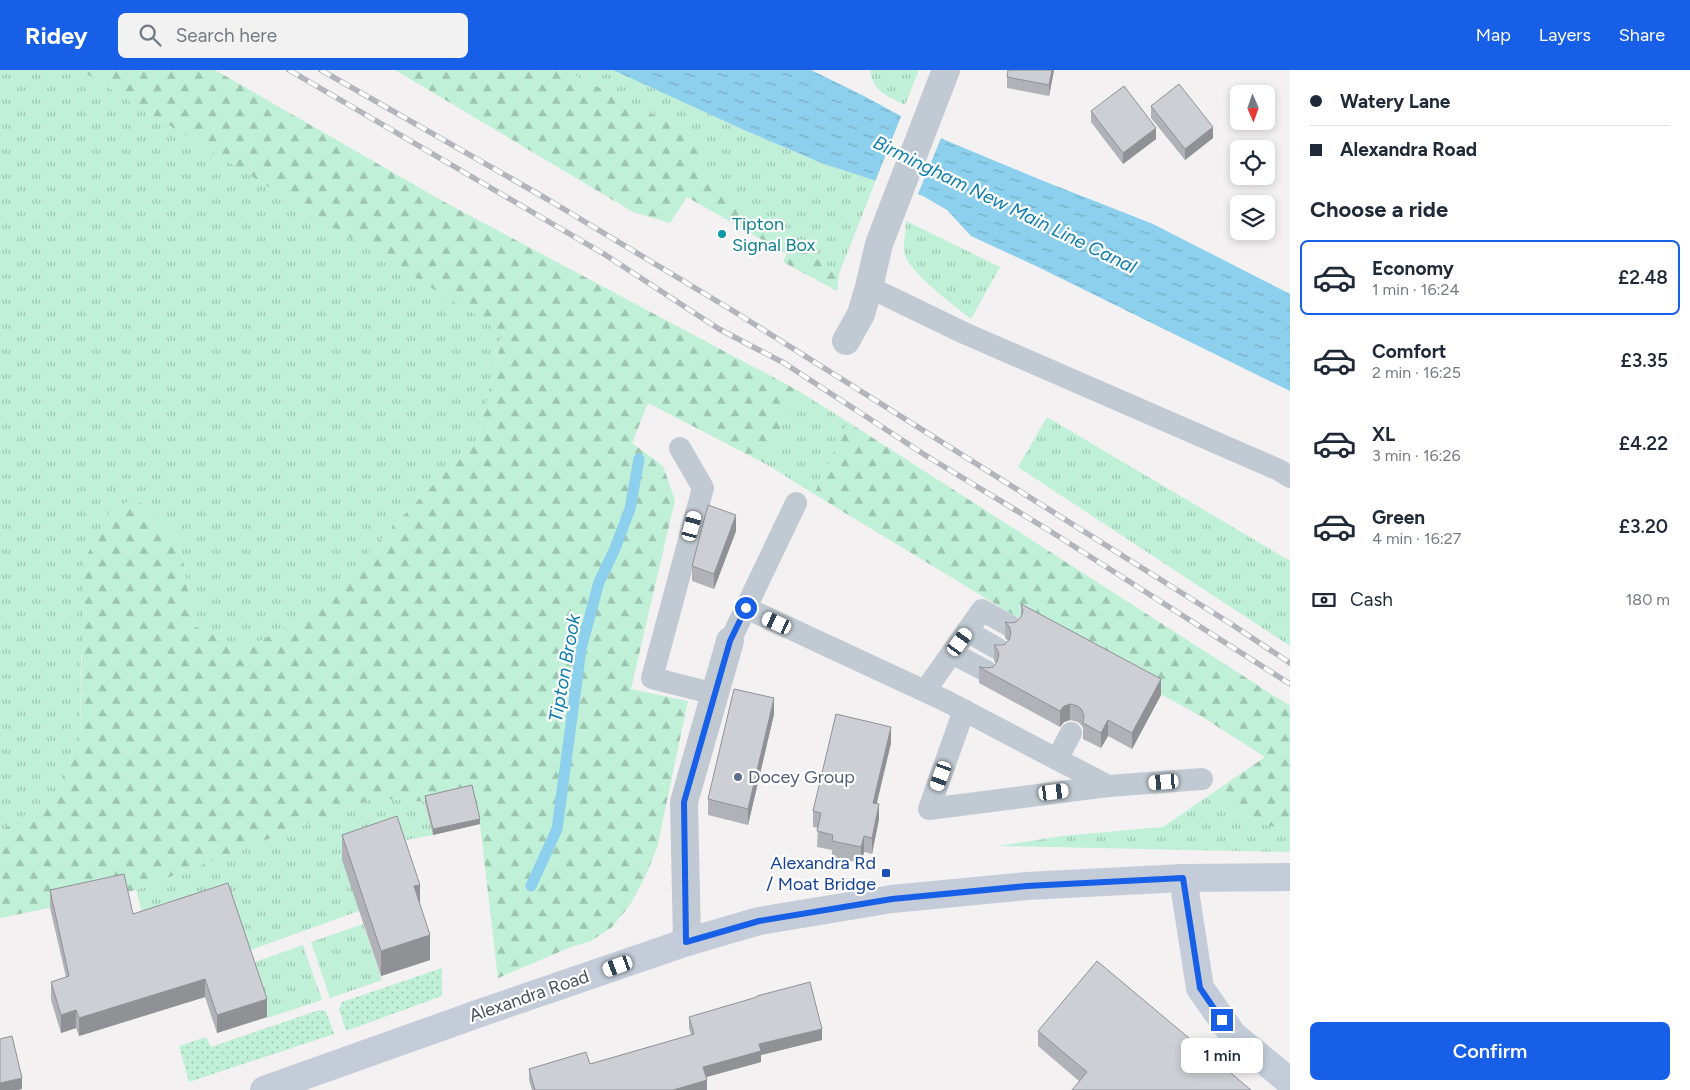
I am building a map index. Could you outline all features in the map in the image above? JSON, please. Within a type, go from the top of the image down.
[{"type":"main road","name":"Alexandra Road","points":[[264,1090],[686,942],[759,921],[892,899],[1027,886],[1183,878],[1290,877]]},
{"type":"main road","points":[[1183,878],[1200,988],[1233,1035],[1290,1082]]},
{"type":"street","points":[[846,341],[861,314],[879,244],[945,73]]},
{"type":"street","points":[[686,942],[684,802],[730,641]]},
{"type":"lane","points":[[869,287],[964,333],[1279,470],[1290,477]]},
{"type":"lane","points":[[680,448],[702,488],[652,678],[715,694]]},
{"type":"lane","points":[[730,641],[796,503]]},
{"type":"lane","points":[[746,608],[964,710],[1108,786]]},
{"type":"lane","points":[[925,691],[982,610],[1010,626]]},
{"type":"lane","points":[[967,632],[998,649]]},
{"type":"lane","points":[[952,653],[986,671]]},
{"type":"lane","points":[[964,710],[929,809],[1108,786],[1202,779]]},
{"type":"lane","points":[[1057,759],[1071,733]]},
{"type":"green space","points":[[0,70],[80,70],[503,331],[478,438],[314,612],[245,649],[194,626],[180,542],[81,655],[80,738],[56,793],[0,832]]},
{"type":"green space","points":[[80,70],[215,70],[446,203],[797,390],[766,464],[648,403],[632,443],[663,466],[675,500],[631,689],[688,701],[657,848],[644,879],[630,905],[612,927],[591,941],[571,947],[498,978],[480,824],[472,790],[425,802],[374,798],[136,890],[0,918],[0,832],[56,793],[80,738],[84,561],[109,513],[135,497],[180,542],[194,626],[245,649],[314,612],[478,438],[503,332]]},
{"type":"green space","points":[[395,70],[564,70],[700,138],[701,174],[839,274],[837,291],[783,262],[787,254],[687,197],[670,223],[633,212]]},
{"type":"green space","points":[[564,70],[613,70],[824,164],[876,180],[839,274],[701,174],[700,138]]},
{"type":"green space","points":[[870,70],[919,70],[905,105],[878,89],[874,84]]},
{"type":"green space","points":[[906,221],[1000,267],[971,319],[933,288],[907,260],[904,252]]},
{"type":"green space","points":[[797,390],[848,422],[814,494],[766,464]]},
{"type":"green space","points":[[1047,417],[1290,561],[1290,646],[1018,467]]},
{"type":"green space","points":[[848,422],[1290,706],[1290,830],[1268,825],[1249,817],[1214,792],[1265,757],[1201,716],[1015,616],[814,494]]},
{"type":"green space","points":[[1214,792],[1249,817],[1268,825],[1290,830],[1290,852],[999,846],[1062,836],[1163,827]]},
{"type":"green space","points":[[374,798],[425,802],[433,835],[391,843],[359,911],[245,952],[146,927],[136,890]]},
{"type":"green space","points":[[363,924],[382,980],[330,998],[311,942]]},
{"type":"green space","points":[[303,945],[322,1000],[267,1018],[249,964]]},
{"type":"green space","points":[[442,968],[442,996],[346,1031],[339,1009],[342,1002]]},
{"type":"green space","points":[[319,1010],[326,1011],[334,1034],[189,1082],[179,1046],[206,1037],[211,1047]]},
{"type":"water","name":"Birmingham New Main Line Canal","points":[[613,70],[811,70],[945,140],[1153,224],[1290,294],[1290,391],[971,236],[947,210],[923,196],[824,164]]},
{"type":"pier","points":[[902,114],[942,136],[917,196],[875,182]]},
{"type":"building","points":[[1008,70],[1052,70],[1049,85],[1007,77]]},
{"type":"building","points":[[1179,84],[1213,127],[1185,149],[1151,106]]},
{"type":"building","points":[[1124,86],[1156,128],[1123,153],[1091,111]]},
{"type":"building","points":[[708,505],[736,515],[714,574],[692,566]]},
{"type":"building","points":[[1021,604],[1161,679],[1132,733],[1108,720],[1101,733],[1083,723],[1084,716],[1078,706],[1070,704],[1064,706],[1060,711],[979,667],[993,667],[997,662],[999,654],[994,645],[1004,645],[1009,640],[1011,633],[1009,626],[1005,622],[1016,622],[1021,617],[1023,611]]},
{"type":"building","name":"Docey Group","points":[[734,689],[774,698],[748,809],[708,799]]},
{"type":"building","points":[[836,714],[891,727],[873,803],[879,804],[872,838],[864,836],[861,847],[832,841],[833,835],[817,831],[821,813],[813,811]]},
{"type":"building","points":[[472,785],[480,819],[433,829],[425,796]]},
{"type":"building","points":[[397,816],[420,885],[414,886],[430,935],[381,951],[342,835]]},
{"type":"building","points":[[124,874],[133,914],[228,883],[267,999],[217,1015],[205,979],[79,1018],[76,1010],[61,1015],[51,982],[69,976],[50,890]]},
{"type":"building","points":[[1097,961],[1251,1090],[1072,1090],[1087,1072],[1038,1031]]},
{"type":"building","points":[[810,982],[822,1029],[759,1044],[761,1051],[703,1067],[707,1080],[673,1090],[535,1090],[529,1069],[586,1052],[590,1064],[694,1034],[689,1017]]},
{"type":"building","points":[[12,1036],[22,1078],[0,1083],[0,1039]]},
{"type":"waterway","name":"Tipton Brook","points":[[531,886],[557,829],[581,649],[599,582],[614,551],[630,509],[639,459]]},
{"type":"railway","points":[[289,70],[604,254],[719,329],[784,363],[925,455],[1050,531],[1290,684]]},
{"type":"railway","points":[[321,70],[547,199],[730,309],[1228,622],[1290,663]]},
{"type":"place","name":"Tipton Signal Box","points":[[722,234]]},
{"type":"place","name":"Docey Group","points":[[738,777]]},
{"type":"place","name":"Alexandra Rd / Moat Bridge","points":[[886,873]]},
{"type":"route","points":[[746,608],[730,641],[684,802],[686,942],[759,921],[892,899],[1027,886],[1183,878],[1200,988],[1222,1020]]}]
